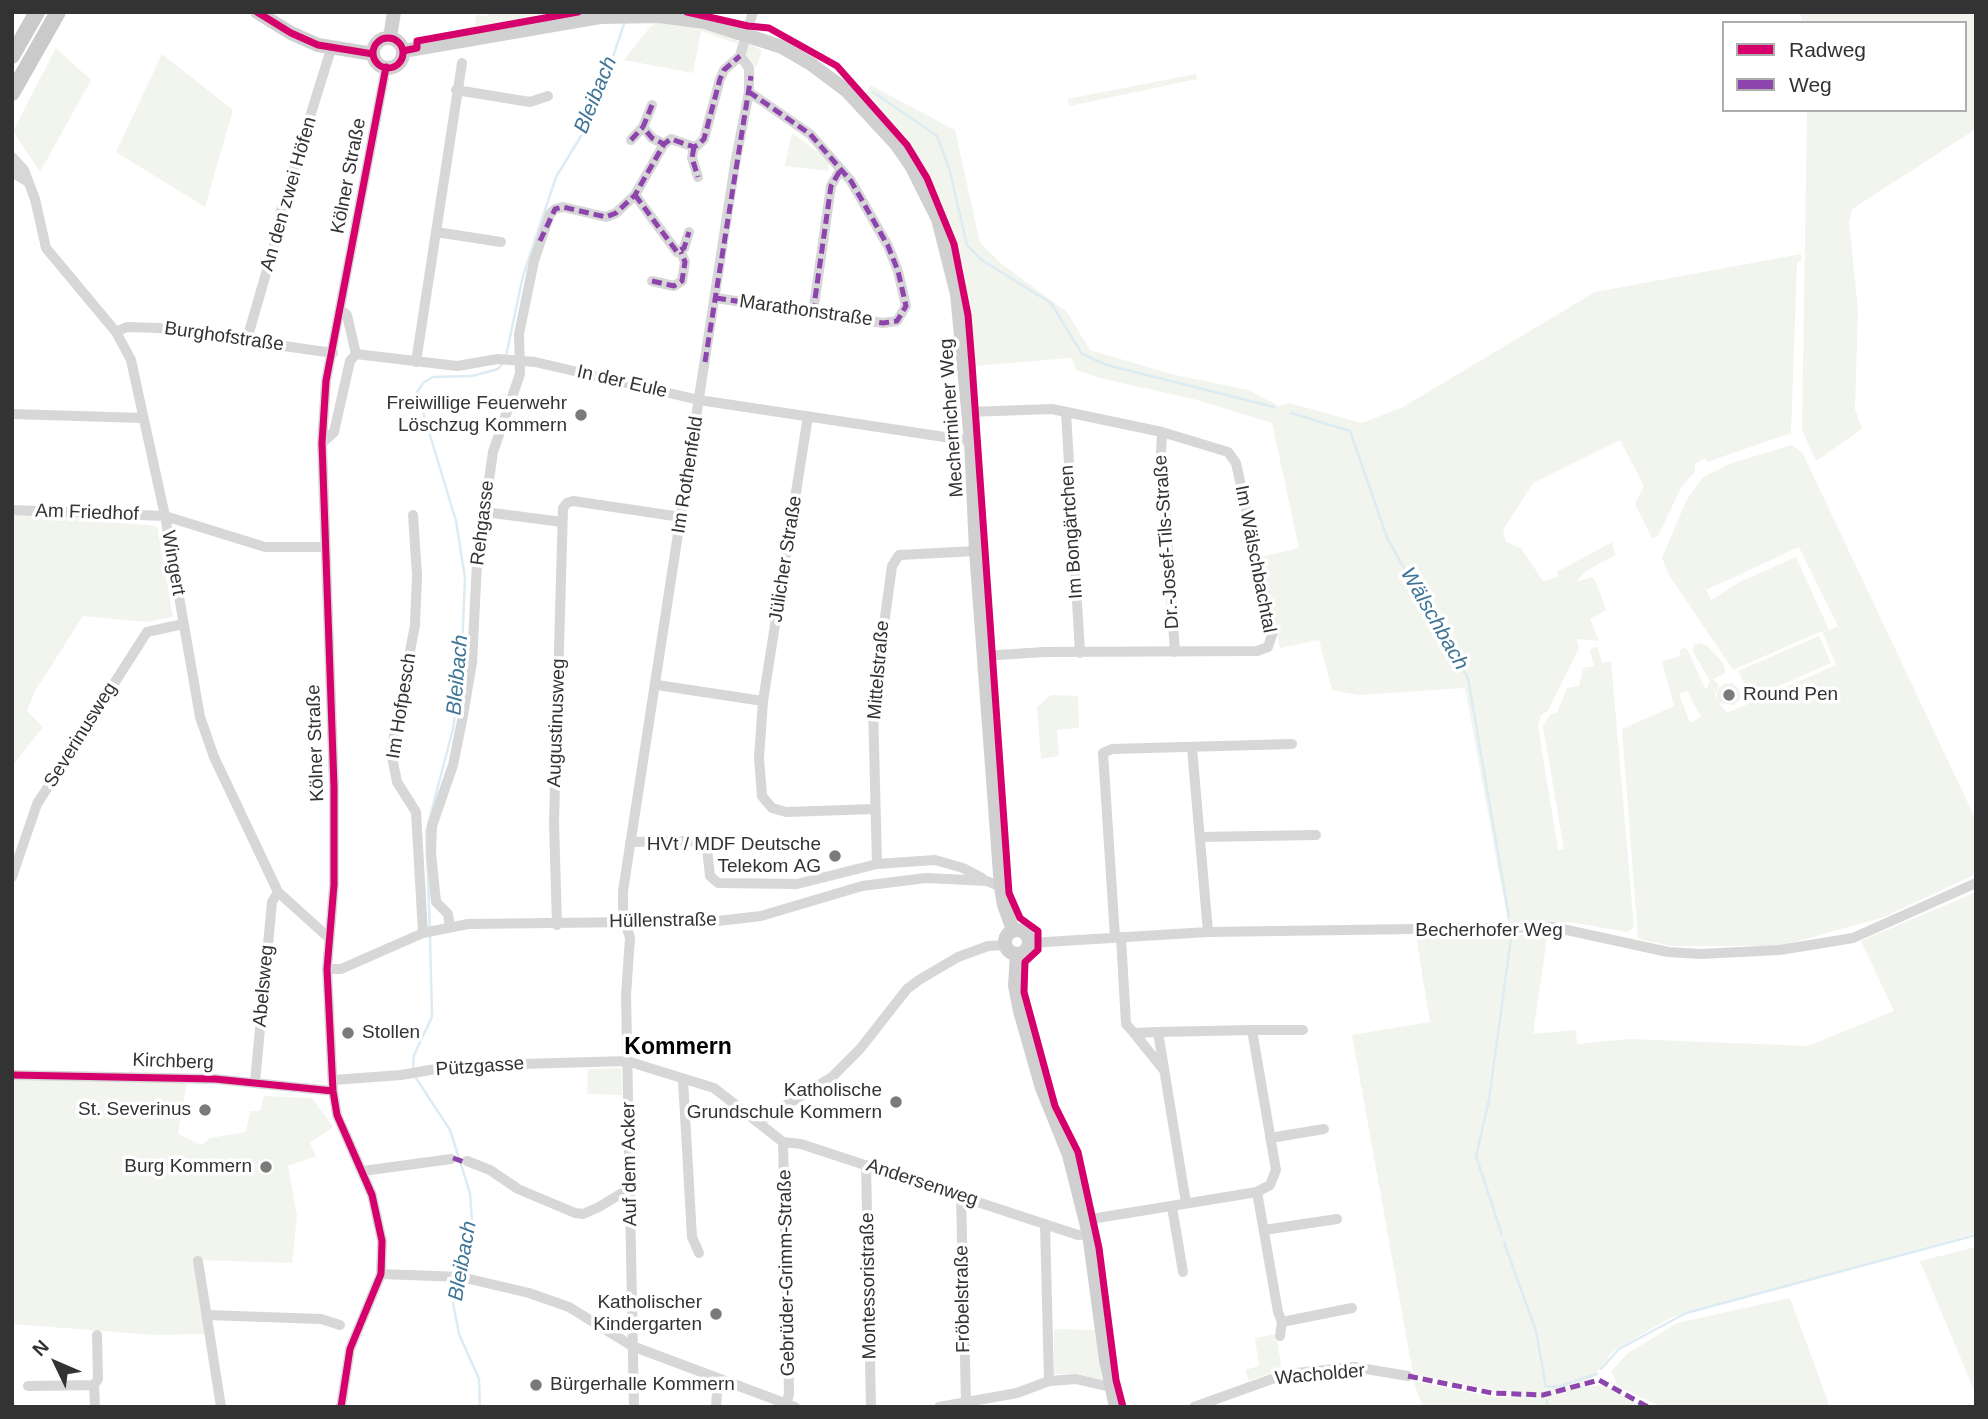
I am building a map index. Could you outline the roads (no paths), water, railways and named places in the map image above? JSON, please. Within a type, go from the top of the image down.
[{"type":"main road","points":[[12,56],[37,12]]},
{"type":"main road","points":[[12,93],[58,12]]},
{"type":"street","points":[[257,12],[291,33],[331,49],[373,54]]},
{"type":"street","points":[[390,38],[394,12]]},
{"type":"street","points":[[698,177],[692,158],[694,147],[704,139],[714,97],[724,71],[740,56],[753,12]]},
{"type":"street","name":"Mechernicher Weg","points":[[403,51],[605,15],[637,15],[705,22],[746,33],[782,47],[840,85],[883,127],[912,167],[938,219],[953,272],[971,442],[983,656],[1001,887],[1013,930]]},
{"type":"street","points":[[390,38],[399,42],[403,51],[399,64],[386,68],[377,63],[373,54],[378,42],[390,38]]},
{"type":"street","name":"An den zwei Höfen","points":[[247,339],[274,246],[279,217],[331,49]]},
{"type":"street","name":"Im Rothenfeld","points":[[625,921],[623,891],[630,842],[657,685],[735,164],[749,92],[749,68],[740,56]]},
{"type":"street","points":[[416,362],[462,63]]},
{"type":"street","name":"Kölner Straße","points":[[341,1407],[349,1328],[381,1274],[382,1241],[372,1195],[337,1115],[333,1085],[327,969],[334,885],[334,787],[322,443],[324,395],[386,68]]},
{"type":"street","points":[[456,89],[530,102],[548,96]]},
{"type":"street","name":"Marathonstraße","points":[[716,298],[890,323],[903,316],[906,306],[898,271],[888,246],[871,211],[841,169],[810,134],[749,92]]},
{"type":"street","points":[[631,140],[643,127],[652,105]]},
{"type":"street","points":[[643,127],[652,138],[664,144],[671,139],[694,147]]},
{"type":"street","name":"Rehgasse","points":[[450,927],[448,914],[436,902],[431,853],[432,826],[453,765],[466,698],[492,452],[520,374],[516,360],[519,334],[534,261],[550,214],[563,206],[606,217],[616,213],[635,195],[664,144]]},
{"type":"street","name":"Wingert","points":[[12,157],[24,170],[46,248],[116,332],[131,360],[165,516],[200,717],[214,757],[278,891],[329,938]]},
{"type":"street","points":[[813,313],[831,186],[841,169]]},
{"type":"street","points":[[12,172],[28,182]]},
{"type":"street","points":[[635,195],[677,252],[681,252]]},
{"type":"street","points":[[436,232],[501,242]]},
{"type":"street","points":[[652,281],[674,286],[682,281],[685,262],[681,252],[689,232]]},
{"type":"street","points":[[322,443],[334,432],[350,361],[356,354],[347,315],[340,309]]},
{"type":"street","name":"Burghofstraße","points":[[116,332],[127,327],[158,328],[333,353]]},
{"type":"street","name":"In der Eule","points":[[356,354],[469,366],[498,359],[535,362],[699,400],[971,442]]},
{"type":"street","name":"Im Wälschbachtal","points":[[968,412],[1039,409],[1066,412],[1162,432],[1221,449],[1233,456],[1273,632],[1271,643],[1257,651],[983,656]]},
{"type":"street","name":"Im Bongärtchen","points":[[1066,412],[1080,653]]},
{"type":"street","points":[[12,414],[143,418]]},
{"type":"street","name":"Jülicher Straße","points":[[808,416],[763,701],[759,758],[762,796],[772,808],[786,811],[875,809]]},
{"type":"street","name":"Dr.-Josef-Tils-Straße","points":[[1162,432],[1161,452],[1175,652]]},
{"type":"street","points":[[485,512],[562,522],[563,508],[567,503],[573,502],[681,517]]},
{"type":"street","name":"Am Friedhof","points":[[12,510],[165,516],[265,547],[324,547]]},
{"type":"street","name":"Im Hofpesch","points":[[414,515],[417,575],[415,625],[391,752],[397,782],[416,812],[427,932]]},
{"type":"street","name":"Augustinusweg","points":[[557,925],[554,822],[562,522]]},
{"type":"street","name":"Mittelstraße","points":[[877,864],[873,705],[891,566],[899,555],[976,551]]},
{"type":"street","name":"Severinusweg","points":[[12,877],[37,804],[147,632],[183,624]]},
{"type":"street","points":[[657,685],[763,701]]},
{"type":"street","points":[[1164,1071],[1125,1024],[1101,757],[1107,750],[1112,749],[1292,744]]},
{"type":"street","points":[[1192,748],[1208,932]]},
{"type":"street","points":[[1200,837],[1316,835]]},
{"type":"street","points":[[630,842],[697,841],[707,848],[710,876],[718,883],[797,884],[877,864],[935,860],[963,868],[987,881]]},
{"type":"street","name":"Hüllenstraße","points":[[327,969],[341,969],[427,932],[450,927],[718,921],[761,916],[835,892],[926,877],[987,881],[1001,887]]},
{"type":"street","name":"Becherhofer Weg","points":[[1030,943],[1208,932],[1553,928],[1668,953],[1780,950],[1853,938],[1976,883]]},
{"type":"street","name":"Abelsweg","points":[[255,1082],[272,902],[278,891]]},
{"type":"street","name":"Auf dem Acker","points":[[625,921],[630,938],[626,995],[632,1187],[634,1407]]},
{"type":"street","points":[[760,1121],[832,1077],[860,1049],[907,989],[919,980],[971,952],[1011,950],[1026,951],[1030,943],[1023,930],[1013,930],[1005,938],[1011,950],[1020,1012],[1042,1088],[1069,1155],[1087,1227],[1110,1387],[1116,1407]]},
{"type":"street","points":[[1252,1030],[1276,1175],[1270,1185],[1257,1192],[1282,1322],[1280,1336]]},
{"type":"street","points":[[1134,1033],[1303,1030]]},
{"type":"street","points":[[1157,1032],[1186,1203]]},
{"type":"street","points":[[628,1060],[714,1088],[760,1121],[783,1142]]},
{"type":"street","name":"Pützgasse","points":[[333,1085],[453,1066],[628,1060]]},
{"type":"street","name":"Kirchberg","points":[[12,1075],[189,1077],[333,1085]]},
{"type":"street","points":[[683,1080],[692,1237],[699,1253]]},
{"type":"street","points":[[1270,1138],[1324,1129]]},
{"type":"street","name":"Andersenweg","points":[[783,1142],[801,1144],[1078,1235],[1087,1227],[1186,1203],[1257,1192]]},
{"type":"street","name":"Gebrüder-Grimm-Straße","points":[[783,1142],[789,1406]]},
{"type":"street","points":[[363,1171],[450,1159]]},
{"type":"street","points":[[467,1161],[490,1170],[518,1189],[575,1213],[583,1214],[599,1207],[632,1187]]},
{"type":"street","name":"Montessoristraße","points":[[866,1165],[871,1407]]},
{"type":"street","name":"Fröbelstraße","points":[[961,1196],[965,1401]]},
{"type":"street","points":[[1172,1207],[1183,1272]]},
{"type":"street","points":[[1265,1230],[1337,1219]]},
{"type":"street","points":[[1045,1224],[1049,1381]]},
{"type":"street","points":[[198,1261],[221,1407]]},
{"type":"street","points":[[381,1274],[463,1277],[569,1307],[632,1346],[789,1406]]},
{"type":"street","points":[[1282,1322],[1352,1308]]},
{"type":"street","points":[[207,1315],[321,1319],[349,1328]]},
{"type":"street","points":[[95,1407],[94,1385],[98,1379],[97,1335]]},
{"type":"street","name":"Wacholder","points":[[1194,1407],[1286,1374],[1354,1367],[1408,1376]]},
{"type":"street","points":[[716,1407],[718,1378]]},
{"type":"street","points":[[939,1407],[1017,1393],[1049,1381],[1076,1379],[1110,1387]]},
{"type":"street","points":[[28,1386],[94,1385]]},
{"type":"waterway","name":"Bleibach","points":[[506,356],[523,276],[556,177],[592,118],[625,21]]},
{"type":"waterway","name":"Wälschbach","points":[[873,92],[937,136],[949,168],[967,245],[983,261],[1051,303],[1082,354],[1107,365],[1274,407]]},
{"type":"waterway","name":"Bleibach","points":[[430,930],[426,832],[453,729],[461,672],[465,578],[456,521],[417,392],[424,382],[433,377],[472,376],[498,369],[504,362]]},
{"type":"waterway","name":"Wälschbach","points":[[1291,413],[1350,431],[1388,540],[1468,678],[1509,917]]},
{"type":"waterway","name":"Bleibach","points":[[413,1069],[414,1055],[432,1017],[430,936]]},
{"type":"waterway","name":"Wälschbach","points":[[1502,1235],[1476,1156],[1489,1100],[1511,938]]},
{"type":"waterway","name":"Bleibach","points":[[414,1075],[450,1130],[470,1193],[472,1221],[465,1274]]},
{"type":"waterway","points":[[1601,1369],[1619,1349],[1686,1313],[1976,1235]]},
{"type":"waterway","name":"Wälschbach","points":[[1504,1242],[1536,1331],[1546,1387],[1560,1386],[1597,1374]]},
{"type":"waterway","name":"Bleibach","points":[[464,1281],[453,1303],[459,1334],[479,1379],[480,1407]]},
{"type":"waterway","name":"Wälschbach","points":[[1547,1400],[1547,1407]]},
{"type":"place","name":"Freiwillige Feuerwehr Löschzug Kommern","points":[[581,415]]},
{"type":"place","name":"Round Pen","points":[[1729,695]]},
{"type":"place","name":"HVt / MDF Deutsche Telekom AG","points":[[835,856]]},
{"type":"place","name":"Stollen","points":[[348,1033]]},
{"type":"place","name":"Katholische Grundschule Kommern","points":[[896,1102]]},
{"type":"place","name":"St. Severinus","points":[[205,1110]]},
{"type":"place","name":"Burg Kommern","points":[[266,1167]]},
{"type":"place","name":"Katholischer Kindergarten","points":[[716,1314]]},
{"type":"place","name":"Bürgerhalle Kommern","points":[[536,1385]]},
{"type":"district","name":"Kommern","points":[[678,1048]]}]
